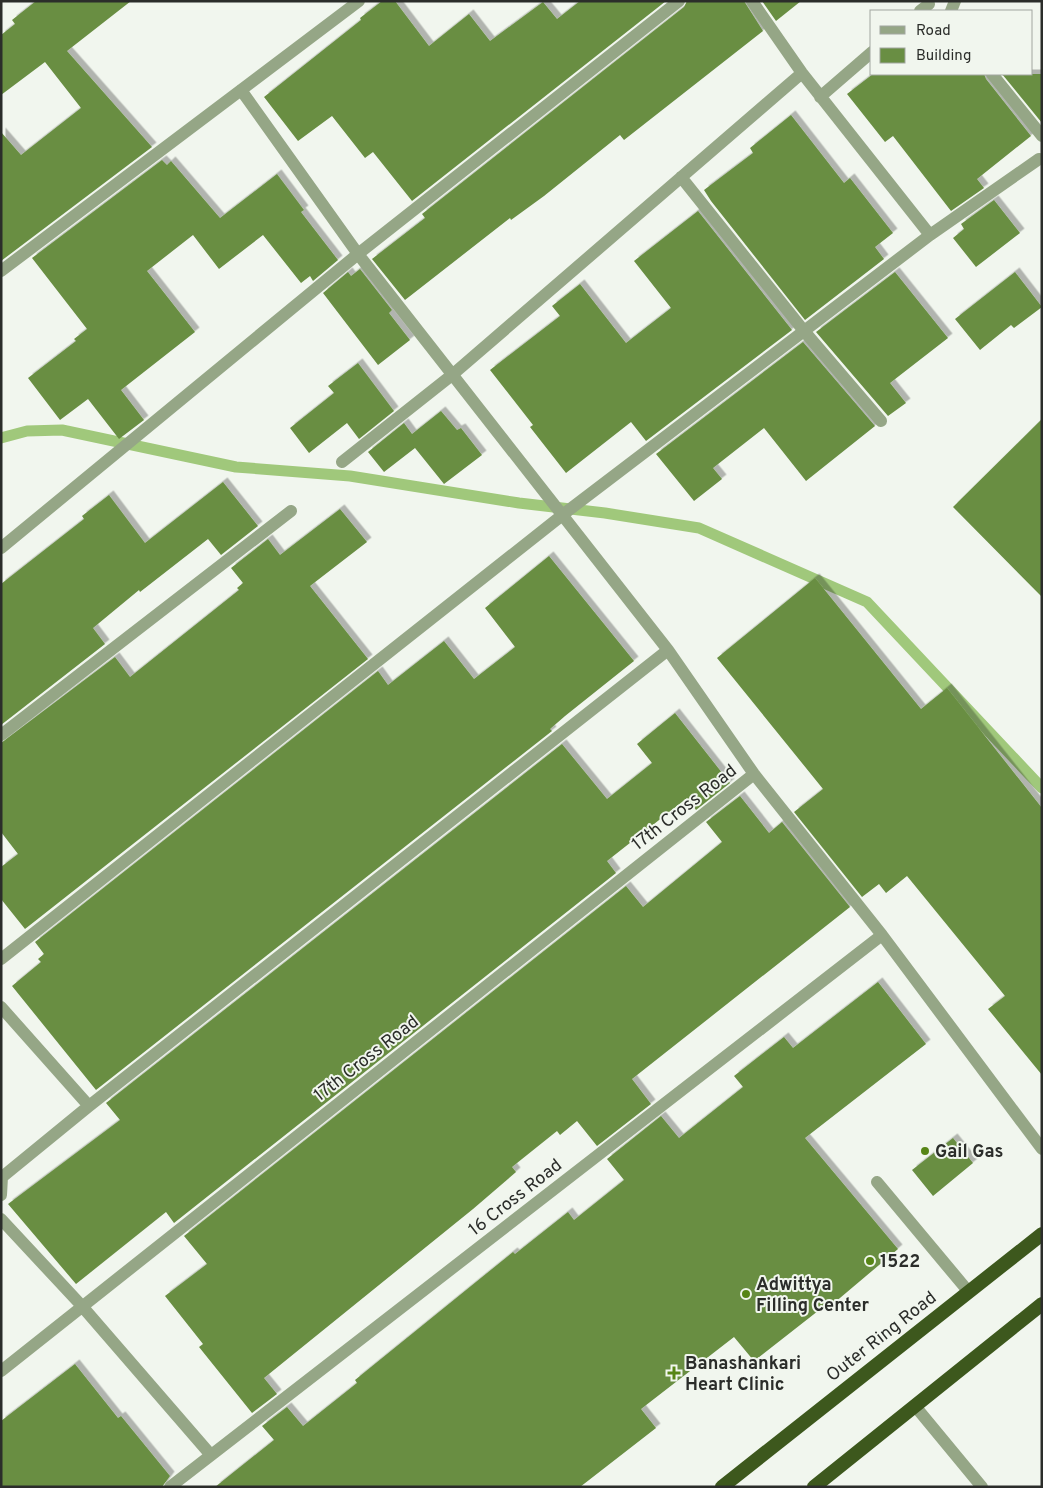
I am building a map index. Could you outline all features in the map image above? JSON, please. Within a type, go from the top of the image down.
[{"type":"highway","name":"Outer Ring Road","points":[[722,1487],[1042,1234]]},
{"type":"highway","points":[[814,1487],[1042,1304]]},
{"type":"street","points":[[1,271],[359,1]]},
{"type":"street","points":[[1,548],[358,254],[679,1]]},
{"type":"street","points":[[752,1],[820,97],[930,235]]},
{"type":"street","points":[[820,97],[870,54]]},
{"type":"street","points":[[342,462],[452,375],[802,73]]},
{"type":"street","points":[[993,75],[1042,136]]},
{"type":"street","points":[[242,90],[358,254],[668,650],[754,774],[882,935],[1042,1149]]},
{"type":"street","points":[[1,959],[563,514],[930,235],[1039,159]]},
{"type":"street","points":[[681,177],[804,331],[881,421]]},
{"type":"street","points":[[1,735],[291,511]]},
{"type":"street","points":[[1,1195],[2,1177],[89,1106],[668,650]]},
{"type":"street","name":"17th Cross Road","points":[[1,1371],[81,1305],[754,774]]},
{"type":"street","name":"16 Cross Road","points":[[170,1487],[210,1454],[882,935]]},
{"type":"street","points":[[1,1007],[89,1106]]},
{"type":"street","points":[[877,1182],[968,1291]]},
{"type":"street","points":[[1,1219],[81,1305],[210,1454]]},
{"type":"street","points":[[915,1406],[982,1487]]},
{"type":"building","points":[[36,1],[131,1],[67,51],[152,147],[1,261],[1,132],[21,155],[81,108],[45,62],[1,95],[1,35],[15,24],[12,20]]},
{"type":"building","points":[[382,1],[395,1],[429,46],[469,14],[490,41],[543,2],[557,19],[580,1],[666,1],[412,201],[373,152],[365,158],[332,116],[298,141],[264,97]]},
{"type":"building","points":[[687,1],[744,1],[763,31],[624,140],[620,135],[544,196],[511,220],[510,218],[405,300],[372,259],[425,218],[422,214],[684,7]]},
{"type":"building","points":[[762,1],[801,1],[776,21]]},
{"type":"building","points":[[1042,74],[1042,123],[1003,75]]},
{"type":"building","points":[[872,75],[984,75],[1031,136],[977,179],[984,188],[951,211],[893,136],[885,142],[847,94]]},
{"type":"building","points":[[791,115],[844,183],[850,178],[893,233],[875,247],[884,259],[805,320],[704,190],[753,153],[750,148]]},
{"type":"building","points":[[162,160],[167,165],[171,161],[220,218],[277,174],[304,210],[301,212],[338,260],[313,281],[310,276],[301,283],[263,235],[219,269],[193,235],[147,271],[195,332],[121,390],[144,420],[119,439],[88,399],[60,420],[28,378],[76,341],[74,339],[87,329],[32,258]]},
{"type":"building","points":[[994,200],[1020,233],[976,267],[953,238],[964,229],[961,224]]},
{"type":"building","points":[[698,211],[792,330],[646,441],[631,422],[566,473],[530,427],[533,425],[490,370],[560,316],[552,306],[580,284],[626,343],[671,308],[634,261]]},
{"type":"building","points":[[360,269],[392,310],[389,313],[410,340],[378,365],[323,293],[348,272],[351,276]]},
{"type":"building","points":[[895,272],[948,338],[890,383],[906,403],[888,416],[816,332]]},
{"type":"building","points":[[1015,272],[1042,307],[1014,328],[1011,325],[980,350],[955,319]]},
{"type":"building","points":[[803,342],[875,426],[806,481],[764,428],[713,468],[722,479],[694,501],[656,454]]},
{"type":"building","points":[[358,363],[394,411],[359,439],[347,423],[309,453],[290,428],[334,393],[328,386]]},
{"type":"building","points":[[441,411],[457,430],[461,428],[482,455],[444,484],[415,448],[384,472],[368,452],[404,423],[412,434]]},
{"type":"building","points":[[1042,419],[1042,597],[953,507]]},
{"type":"building","points":[[223,482],[258,526],[221,555],[208,539],[140,592],[139,590],[93,628],[105,644],[1,725],[1,584],[84,519],[82,516],[109,495],[145,543]]},
{"type":"building","points":[[340,509],[367,542],[310,586],[368,659],[25,929],[1,899],[1,867],[18,854],[1,832],[1,743],[115,657],[130,677],[239,590],[237,588],[243,583],[231,568],[268,539],[280,555]]},
{"type":"building","points":[[549,556],[634,661],[565,716],[550,729],[552,731],[96,1090],[12,986],[41,962],[38,959],[44,954],[35,942],[378,671],[388,685],[444,641],[474,679],[515,647],[485,608]]},
{"type":"building","points":[[815,578],[921,709],[947,688],[1042,808],[1042,1075],[988,1009],[1005,996],[907,876],[886,893],[879,884],[862,897],[794,812],[823,789],[717,658]]},
{"type":"building","points":[[675,713],[730,783],[696,810],[687,798],[607,861],[616,873],[174,1223],[166,1212],[76,1284],[8,1204],[120,1120],[106,1103],[562,744],[607,799],[652,763],[637,744]]},
{"type":"building","points":[[740,796],[769,833],[782,822],[850,907],[632,1079],[651,1104],[597,1146],[577,1121],[560,1135],[557,1131],[512,1167],[516,1172],[473,1209],[264,1378],[277,1394],[252,1413],[199,1347],[203,1344],[165,1296],[207,1264],[184,1236],[626,886],[643,907],[722,842],[706,822]]},
{"type":"building","points":[[878,982],[926,1044],[805,1138],[898,1249],[834,1303],[832,1300],[754,1361],[734,1337],[641,1409],[656,1428],[580,1487],[215,1487],[274,1440],[262,1426],[287,1407],[303,1426],[357,1383],[355,1380],[513,1252],[515,1254],[568,1212],[574,1220],[624,1180],[607,1159],[661,1116],[679,1138],[743,1087],[734,1076],[784,1037],[793,1048]]},
{"type":"building","points":[[953,1138],[973,1163],[933,1196],[912,1170]]},
{"type":"building","points":[[75,1364],[118,1418],[121,1416],[170,1476],[162,1487],[1,1487],[1,1421]]},
{"type":"waterway","points":[[1,438],[27,431],[62,430],[236,467],[350,476],[519,503],[605,513],[699,528],[867,602],[1042,788]]},
{"type":"place","name":"Gail Gas","points":[[925,1151]]},
{"type":"place","name":"1522","points":[[870,1261]]},
{"type":"place","name":"Adwittya Filling Center","points":[[746,1294]]},
{"type":"place","name":"Banashankari Heart Clinic","points":[[674,1373]]}]
